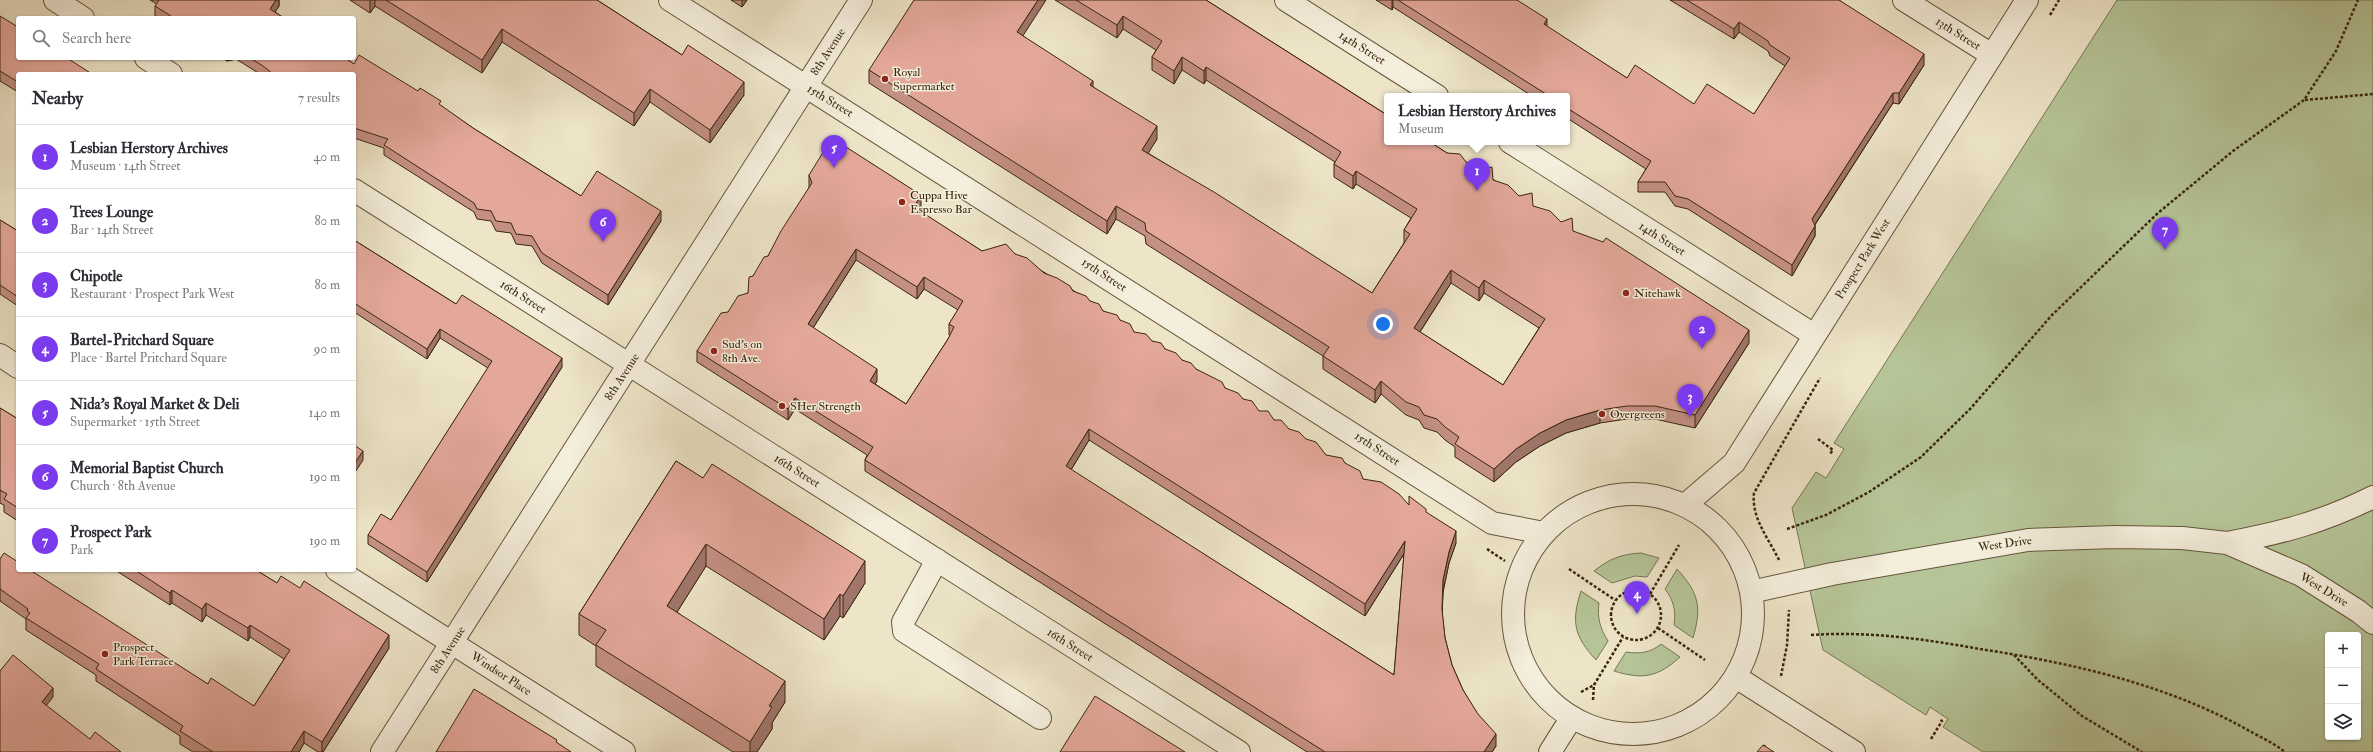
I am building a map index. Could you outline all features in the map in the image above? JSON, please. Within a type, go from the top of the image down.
[{"type":"street","points":[[55,0],[80,16]]},
{"type":"street","name":"15th Street","points":[[670,0],[1492,522],[1544,533]]},
{"type":"street","name":"8th Avenue","points":[[382,752],[630,365],[861,0]]},
{"type":"street","name":"14th Street","points":[[1286,0],[1432,93]]},
{"type":"street","name":"13th Street","points":[[1904,0],[1992,55]]},
{"type":"street","name":"Prospect Park West","points":[[1685,505],[1704,491],[1734,462],[2027,0]]},
{"type":"street","points":[[149,60],[168,72]]},
{"type":"street","name":"14th Street","points":[[1515,145],[1814,335]]},
{"type":"street","name":"16th Street","points":[[356,191],[1239,752]]},
{"type":"street","points":[[0,355],[16,366]]},
{"type":"street","points":[[1623,494],[1644,494],[1685,505],[1712,522],[1726,536],[1738,552],[1746,572],[1754,614],[1752,637],[1746,660],[1736,677],[1722,695],[1708,709],[1690,720],[1671,728],[1629,734],[1593,728],[1554,705],[1532,679],[1516,644],[1513,625],[1514,599],[1523,564],[1544,533],[1564,516],[1582,505],[1602,498],[1623,494]]},
{"type":"street","name":"West Drive","points":[[1751,592],[1940,554],[2028,540],[2115,537],[2182,538],[2227,543],[2281,533],[2339,514],[2373,497]]},
{"type":"street","name":"West Drive","points":[[2227,543],[2301,575],[2358,611],[2373,623]]},
{"type":"street","points":[[937,560],[903,622],[904,631],[1040,718]]},
{"type":"street","name":"Windsor Place","points":[[340,572],[624,752]]},
{"type":"street","points":[[1736,677],[1854,752]]},
{"type":"street","points":[[1550,752],[1572,717]]},
{"type":"path","points":[[1787,529],[1826,515],[1869,492],[1921,457],[1970,408],[2052,315],[2158,213],[2233,151],[2304,100],[2336,51],[2358,0]]},
{"type":"path","points":[[2304,100],[2373,94]]},
{"type":"path","points":[[1818,439],[1833,450],[1830,454]]},
{"type":"path","points":[[1754,493],[1760,479]]},
{"type":"path","points":[[1482,545],[1505,561]]},
{"type":"path","points":[[1650,594],[1680,545]]},
{"type":"path","points":[[1569,569],[1615,600]]},
{"type":"path","points":[[1643,590],[1650,594],[1656,599],[1661,613],[1658,628],[1646,638],[1630,640],[1623,637],[1612,624],[1610,616],[1615,600],[1628,591],[1643,590]]},
{"type":"path","points":[[1658,628],[1705,660]]},
{"type":"path","points":[[1811,635],[1847,633],[1921,639],[2013,654],[2080,668],[2149,688],[2219,715],[2285,752]]},
{"type":"path","points":[[1593,700],[1594,685],[1623,637]]},
{"type":"path","points":[[2013,654],[2038,680],[2082,716],[2142,752]]},
{"type":"path","points":[[1581,692],[1594,685]]},
{"type":"path","points":[[1931,740],[1942,721],[1938,719]]},
{"type":"path","points":[[1761,752],[1766,744]]},
{"type":"green space","points":[[2117,0],[2373,0],[2373,752],[1983,752],[1943,727],[1948,719],[1930,707],[1926,715],[1823,650],[1792,508],[1816,472],[1826,478],[1844,449],[1834,443]]},
{"type":"green space","points":[[1641,553],[1659,558],[1647,577],[1635,576],[1612,583],[1594,571],[1605,563],[1616,558]]},
{"type":"green space","points":[[1677,569],[1690,586],[1697,601],[1698,609],[1693,638],[1674,625],[1674,606],[1665,589]]},
{"type":"green space","points":[[1581,591],[1599,603],[1598,613],[1600,623],[1608,641],[1596,660],[1583,643],[1576,628],[1576,611]]},
{"type":"green space","points":[[1661,644],[1680,657],[1664,669],[1657,673],[1642,676],[1614,671],[1626,652],[1645,652]]},
{"type":"building","points":[[159,0],[276,0],[270,9],[281,16],[171,16],[155,6]]},
{"type":"building","points":[[386,0],[597,0],[682,55],[688,45],[744,82],[710,130],[650,89],[634,113],[502,29],[482,60]]},
{"type":"building","points":[[914,0],[1038,0],[1017,32],[1093,81],[1090,85],[1157,126],[1142,150],[1214,192],[1372,293],[1410,234],[1404,230],[1417,209],[1356,171],[1353,176],[1334,164],[1341,152],[1206,67],[1204,71],[1182,57],[1174,71],[1152,57],[1162,41],[1123,16],[1117,25],[1076,0],[1206,0],[1384,113],[1384,145],[1435,145],[1447,153],[1460,154],[1466,162],[1479,171],[1492,167],[1493,180],[1508,185],[1519,196],[1532,193],[1533,206],[1550,211],[1561,222],[1572,218],[1573,231],[1603,242],[1606,238],[1749,330],[1695,415],[1655,406],[1627,406],[1600,410],[1566,420],[1540,433],[1516,449],[1494,469],[1455,444],[1459,437],[1437,419],[1424,415],[1419,407],[1406,402],[1381,381],[1375,390],[1323,356],[1329,347],[1146,231],[1145,223],[1116,206],[1107,221],[869,70]],"holes":[[[1451,270],[1479,288],[1484,280],[1545,319],[1503,385],[1414,328]]]},
{"type":"building","points":[[1398,0],[1517,0],[1547,19],[1544,24],[1627,78],[1635,65],[1694,104],[1707,84],[1754,114],[1790,58],[1770,45],[1768,41],[1739,22],[1734,29],[1687,0],[1839,0],[1924,54],[1899,93],[1893,93],[1812,219],[1815,226],[1792,265],[1688,199],[1675,196],[1665,182],[1638,182],[1651,161],[1570,110],[1570,93],[1544,93]]},
{"type":"building","points":[[0,16],[16,26],[16,60],[70,60],[89,72],[16,72],[16,81],[0,71]]},
{"type":"building","points":[[359,55],[418,91],[420,88],[441,101],[439,104],[473,128],[581,196],[597,171],[661,211],[608,295],[542,253],[532,236],[516,234],[511,223],[496,221],[491,211],[477,209],[474,203],[384,145],[388,139],[356,129],[356,72],[270,72],[253,60],[348,60],[354,64]]},
{"type":"building","points":[[832,138],[921,195],[914,207],[982,251],[1006,244],[1015,254],[1027,258],[1044,273],[1057,278],[1070,286],[1073,291],[1086,296],[1090,301],[1099,304],[1103,311],[1117,315],[1120,320],[1130,324],[1134,332],[1146,334],[1152,341],[1161,343],[1165,349],[1176,353],[1182,360],[1191,363],[1196,369],[1222,382],[1225,388],[1238,393],[1243,399],[1252,401],[1259,411],[1268,411],[1274,420],[1281,420],[1289,429],[1299,432],[1306,439],[1316,442],[1326,455],[1342,458],[1345,463],[1360,471],[1363,479],[1381,482],[1399,494],[1409,505],[1409,496],[1426,509],[1426,512],[1456,531],[1449,552],[1443,580],[1442,609],[1445,638],[1452,665],[1463,690],[1478,714],[1496,734],[1484,752],[1325,752],[865,460],[873,447],[795,398],[788,409],[697,351],[721,313],[728,312],[738,296],[748,293],[749,277],[753,276],[764,257],[768,256],[781,231],[812,183],[809,175]],"holes":[[[856,249],[917,287],[924,277],[963,301],[949,324],[954,327],[948,339],[906,404],[870,381],[877,369],[808,324]],[[1089,429],[1365,604],[1405,541],[1394,675],[1066,466]]]},
{"type":"building","points":[[0,220],[16,230],[16,296],[0,285]]},
{"type":"building","points":[[356,241],[456,304],[462,295],[562,358],[427,572],[368,535],[381,514],[391,520],[492,361],[440,329],[427,349],[356,304]]},
{"type":"building","points":[[0,408],[16,418],[16,507],[4,499],[7,494],[0,490]]},
{"type":"building","points":[[356,446],[363,451],[356,461]]},
{"type":"building","points":[[676,461],[703,478],[712,464],[865,561],[843,596],[840,594],[824,619],[706,544],[667,606],[785,681],[769,706],[772,707],[750,742],[596,645],[606,630],[579,614]]},
{"type":"building","points":[[4,553],[16,561],[16,572],[33,572],[208,684],[211,678],[254,706],[290,650],[250,625],[248,628],[206,603],[202,609],[172,590],[170,593],[138,572],[259,572],[277,583],[281,576],[300,588],[304,581],[389,635],[322,742],[304,731],[291,752],[213,752],[180,731],[183,726],[96,669],[99,664],[26,618],[30,613],[27,611],[28,609],[0,589],[0,559]]},
{"type":"building","points":[[13,655],[53,688],[42,702],[90,739],[95,732],[121,752],[0,752],[0,671]]},
{"type":"building","points":[[474,689],[557,740],[556,742],[571,752],[436,752]]},
{"type":"building","points":[[1095,696],[1185,752],[1060,752]]},
{"type":"building","points":[[1763,745],[1774,752],[1757,752]]},
{"type":"place","name":"Royal Supermarket","points":[[885,79]]},
{"type":"place","name":"Nida's Royal Market & Deli","points":[[834,168]]},
{"type":"place","name":"Lesbian Herstory Archives","points":[[1477,191]]},
{"type":"place","name":"Cuppa Hive Espresso Bar","points":[[902,202]]},
{"type":"place","name":"Memorial Baptist Church","points":[[603,242]]},
{"type":"place","name":"Prospect Park","points":[[2165,250]]},
{"type":"place","name":"Nitehawk","points":[[1626,293]]},
{"type":"place","name":"Trees Lounge","points":[[1702,349]]},
{"type":"place","name":"Sud's on 8th Ave.","points":[[714,351]]},
{"type":"place","name":"SHer Strength","points":[[782,406]]},
{"type":"place","name":"Overgreens","points":[[1602,414]]},
{"type":"place","name":"Chipotle","points":[[1690,417]]},
{"type":"place","name":"Bartel-Pritchard Square","points":[[1637,614]]},
{"type":"place","name":"Prospect Park Terrace","points":[[105,654]]}]
